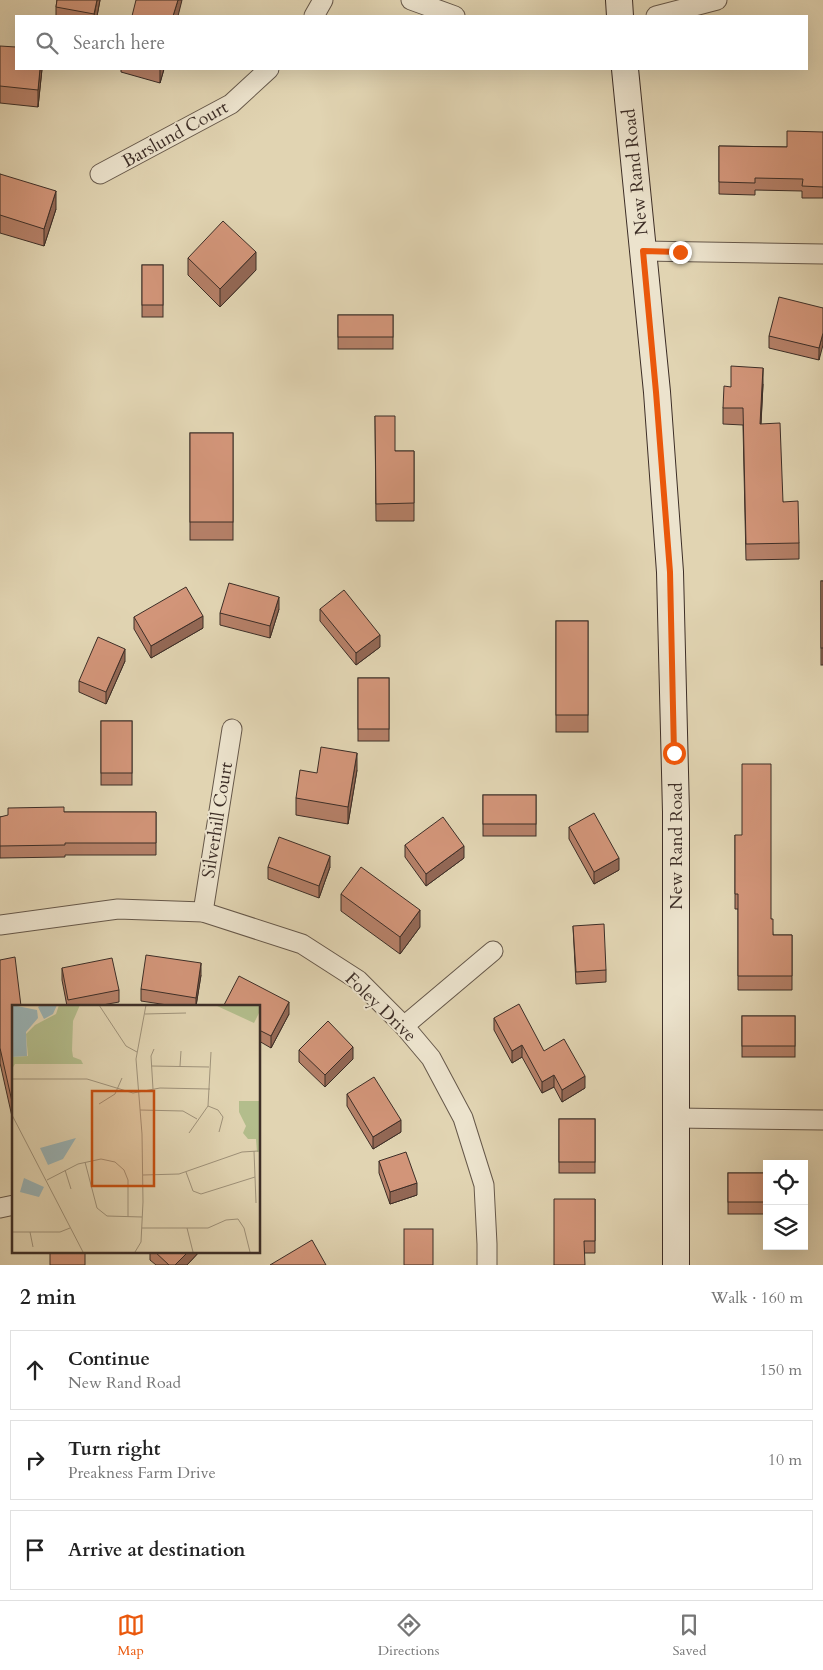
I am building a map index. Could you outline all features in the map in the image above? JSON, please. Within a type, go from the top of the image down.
[{"type":"street","points":[[315,15],[323,0]]},
{"type":"street","points":[[411,0],[452,15]]},
{"type":"street","points":[[619,0],[620,15]]},
{"type":"street","points":[[660,15],[716,0]]},
{"type":"street","name":"Barslund Court","points":[[100,174],[231,104],[267,70]]},
{"type":"street","name":"New Rand Road","points":[[625,70],[656,392],[670,572],[676,812],[676,1265]]},
{"type":"street","points":[[643,251],[823,254]]},
{"type":"street","name":"Silverhill Court","points":[[203,912],[232,729]]},
{"type":"street","name":"Foley Drive","points":[[0,925],[118,908],[203,912],[302,944],[358,980],[404,1026],[432,1058],[463,1118],[484,1185],[487,1265]]},
{"type":"street","points":[[404,1026],[493,951]]},
{"type":"street","points":[[676,1118],[823,1120]]},
{"type":"building","points":[[57,0],[97,0],[94,14],[56,7]]},
{"type":"building","points":[[136,0],[178,0],[173,15],[132,15]]},
{"type":"building","points":[[0,46],[15,47],[15,70],[40,70],[38,90],[0,86]]},
{"type":"building","points":[[787,131],[823,132],[823,187],[802,186],[803,179],[755,178],[755,183],[719,182],[719,146],[787,147]]},
{"type":"building","points":[[0,174],[56,191],[44,229],[0,215]]},
{"type":"building","points":[[223,221],[256,252],[220,289],[188,258]]},
{"type":"building","points":[[142,265],[163,265],[163,305],[142,305]]},
{"type":"building","points":[[779,297],[823,308],[823,333],[819,348],[769,336]]},
{"type":"building","points":[[338,315],[393,315],[393,337],[338,337]]},
{"type":"building","points":[[731,366],[763,368],[760,424],[780,423],[783,502],[798,501],[799,543],[746,544],[743,408],[723,408],[724,386],[731,387]]},
{"type":"building","points":[[375,416],[395,416],[395,451],[414,451],[414,503],[376,504]]},
{"type":"building","points":[[190,433],[233,433],[233,522],[190,522]]},
{"type":"building","points":[[821,581],[823,581],[823,648],[821,648]]},
{"type":"building","points":[[229,583],[279,597],[270,626],[220,613]]},
{"type":"building","points":[[186,587],[203,616],[151,646],[134,617]]},
{"type":"building","points":[[344,590],[380,635],[356,653],[320,609]]},
{"type":"building","points":[[556,621],[588,621],[588,715],[556,715]]},
{"type":"building","points":[[98,637],[125,649],[106,692],[79,681]]},
{"type":"building","points":[[358,678],[389,678],[389,729],[358,729]]},
{"type":"building","points":[[101,721],[132,721],[132,773],[101,773]]},
{"type":"building","points":[[321,747],[357,753],[348,807],[296,798],[300,770],[317,773]]},
{"type":"building","points":[[742,764],[771,764],[771,919],[773,919],[773,935],[792,935],[792,976],[738,976],[738,894],[735,894],[735,835],[742,835]]},
{"type":"building","points":[[483,795],[536,795],[536,824],[483,824]]},
{"type":"building","points":[[64,807],[64,812],[156,812],[156,843],[65,843],[65,845],[0,846],[0,817],[8,815],[8,808]]},
{"type":"building","points":[[594,813],[619,858],[594,872],[569,827]]},
{"type":"building","points":[[443,817],[464,846],[426,874],[405,845]]},
{"type":"building","points":[[279,837],[330,856],[319,886],[268,867]]},
{"type":"building","points":[[361,867],[420,910],[400,937],[341,894]]},
{"type":"building","points":[[604,924],[606,970],[576,972],[573,926]]},
{"type":"building","points":[[146,955],[201,963],[196,998],[141,989]]},
{"type":"building","points":[[15,957],[21,1005],[12,1005],[12,1102],[0,1048],[0,960]]},
{"type":"building","points":[[112,958],[119,990],[68,1000],[62,968]]},
{"type":"building","points":[[239,976],[289,1002],[271,1036],[260,1030],[260,1005],[224,1005]]},
{"type":"building","points":[[519,1004],[544,1051],[564,1039],[585,1076],[562,1090],[554,1075],[542,1082],[522,1045],[512,1051],[494,1018]]},
{"type":"building","points":[[742,1016],[795,1016],[795,1046],[742,1046]]},
{"type":"building","points":[[328,1021],[353,1047],[325,1075],[299,1050]]},
{"type":"building","points":[[374,1077],[401,1120],[373,1137],[347,1094]]},
{"type":"building","points":[[559,1119],[595,1119],[595,1162],[559,1162]]},
{"type":"building","points":[[406,1152],[417,1183],[390,1192],[379,1161]]},
{"type":"building","points":[[728,1173],[763,1173],[763,1202],[728,1202]]},
{"type":"building","points":[[554,1199],[595,1199],[595,1241],[584,1241],[585,1265],[554,1265]]},
{"type":"building","points":[[404,1229],[433,1229],[433,1265],[404,1265]]},
{"type":"building","points":[[312,1240],[326,1265],[270,1265]]},
{"type":"building","points":[[50,1252],[85,1252],[85,1265],[50,1265]]},
{"type":"building","points":[[155,1252],[188,1252],[175,1265],[169,1265]]},
{"type":"route","points":[[674,753],[670,572],[643,251],[680,252]]}]
